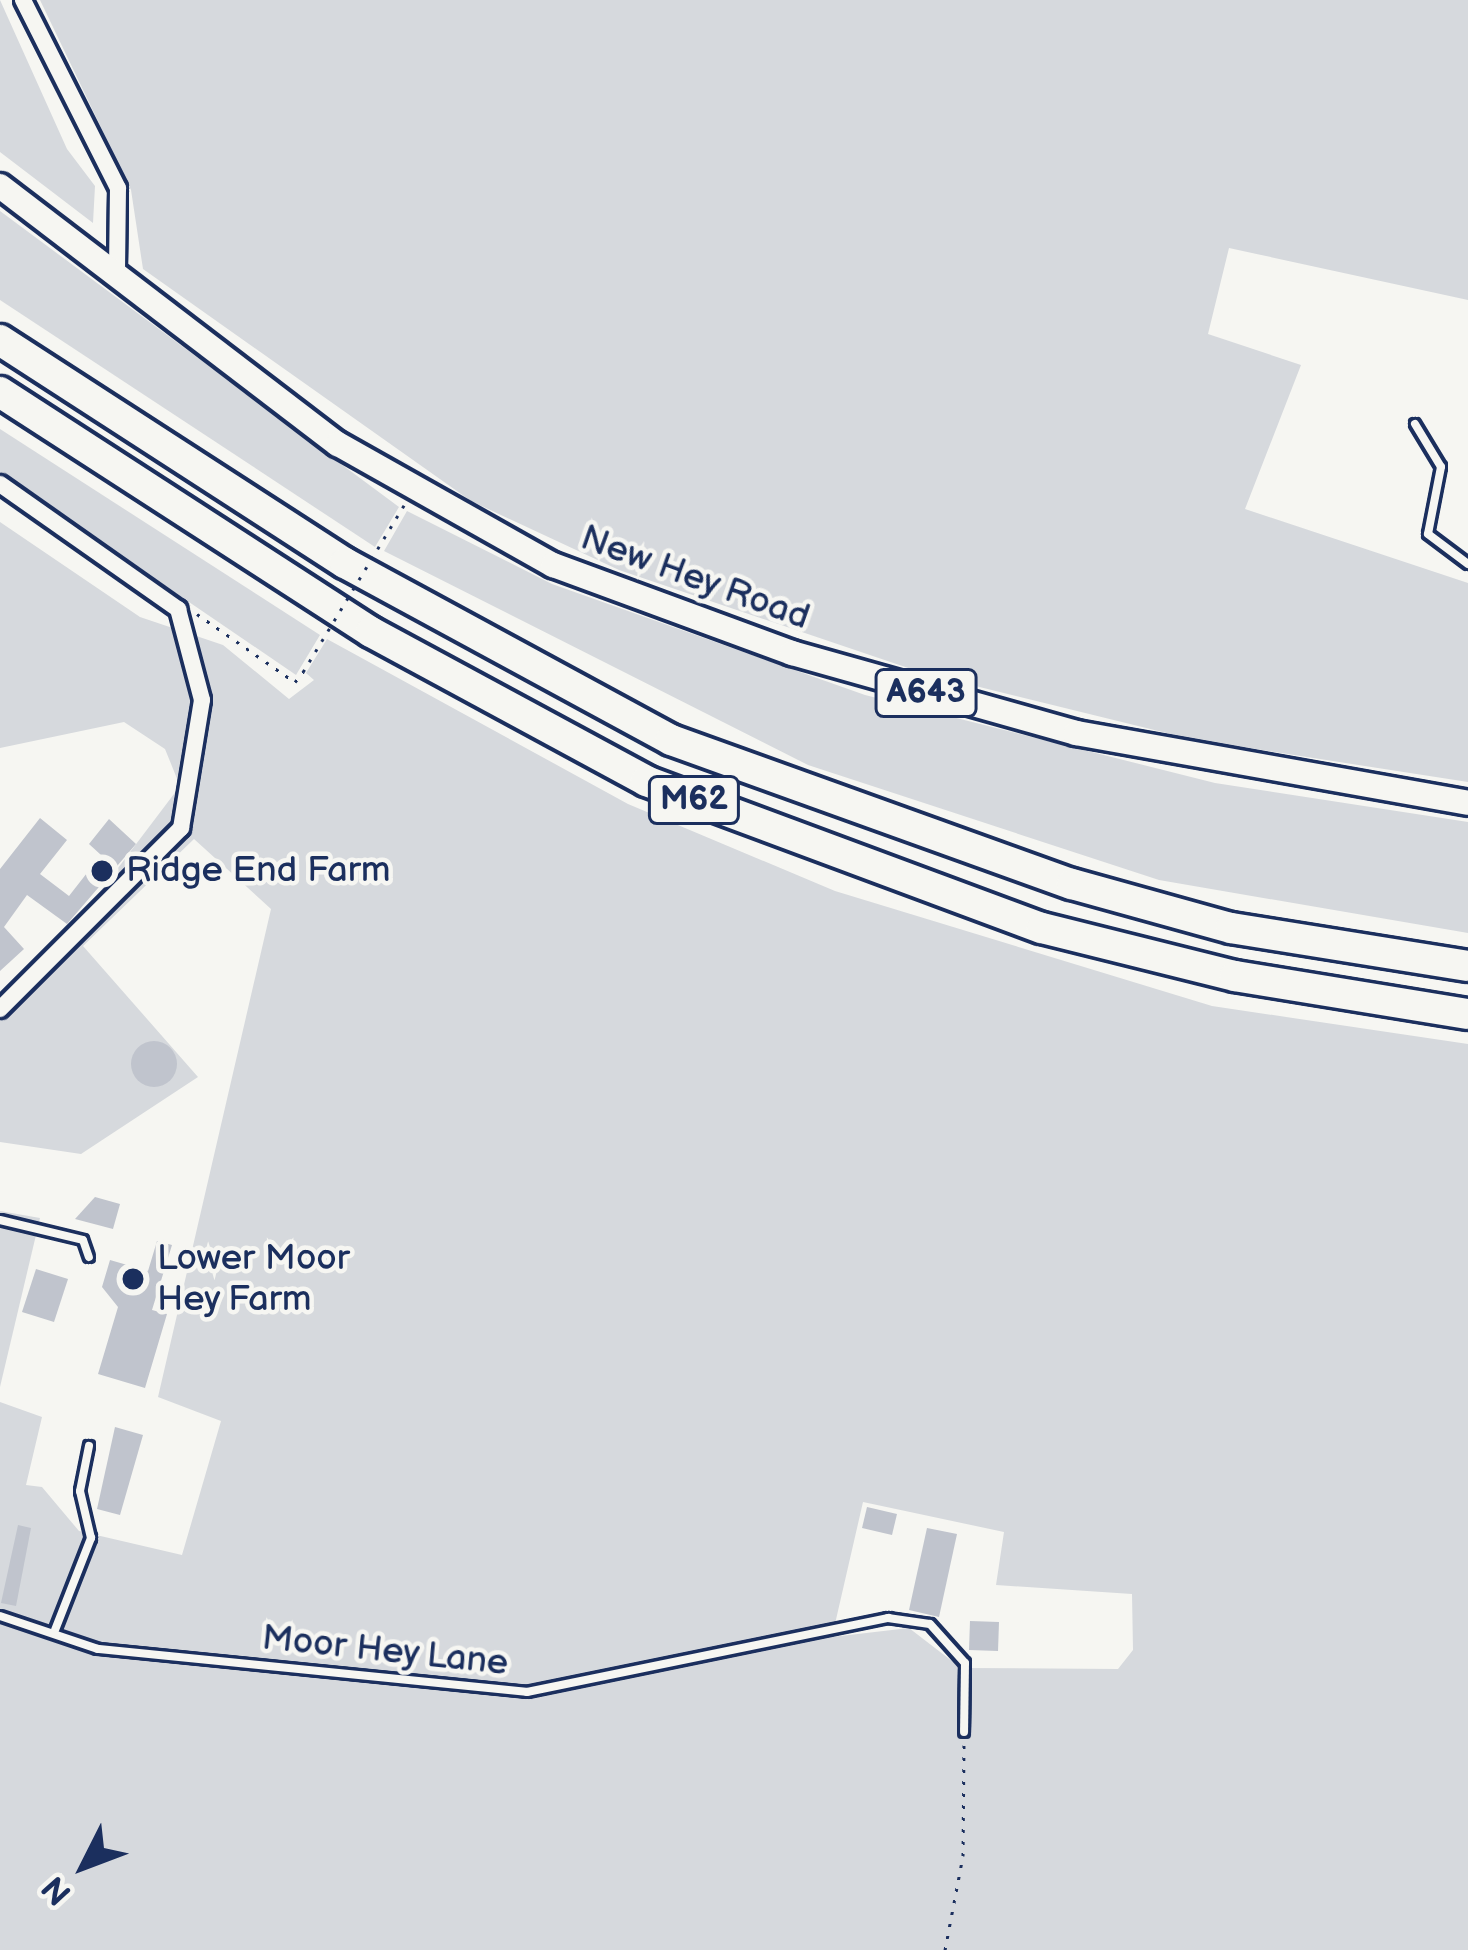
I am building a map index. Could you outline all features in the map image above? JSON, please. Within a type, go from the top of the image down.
[{"type":"highway","name":"M62","points":[[0,340],[345,562],[671,740],[1072,884],[1232,928],[1468,967]]},
{"type":"highway","name":"M62","points":[[0,392],[370,632],[646,781],[1042,928],[1235,976],[1468,1014]]},
{"type":"main road","name":"New Hey Road","points":[[0,186],[376,470],[628,597],[1076,734],[1468,803]]},
{"type":"street","points":[[23,0],[118,188],[117,276]]},
{"type":"street","points":[[0,484],[178,609],[202,700],[181,828],[0,1009]]},
{"type":"lane","points":[[1415,424],[1441,467],[1428,534],[1468,564]]},
{"type":"lane","points":[[0,1220],[83,1240],[89,1257]]},
{"type":"lane","points":[[55,1630],[92,1538],[80,1491],[89,1446]]},
{"type":"lane","name":"Moor Hey Lane","points":[[0,1616],[55,1630],[98,1649],[527,1692],[888,1618],[930,1624],[965,1663],[964,1732]]},
{"type":"path","points":[[178,609],[295,682],[404,505]]},
{"type":"path","points":[[945,1950],[963,1856],[964,1732]]},
{"type":"shaded area","points":[[0,0],[67,149],[95,186],[93,223],[0,152]]},
{"type":"shaded area","points":[[40,0],[1468,0],[1468,300],[1229,248],[1208,334],[1301,365],[1245,509],[1468,583],[1468,782],[1191,739],[923,673],[619,570],[471,501],[143,269],[131,190]]},
{"type":"shaded area","points":[[0,211],[399,507],[375,547],[0,300]]},
{"type":"shaded area","points":[[0,429],[320,635],[296,675],[0,473]]},
{"type":"shaded area","points":[[407,511],[552,584],[865,695],[1215,783],[1468,822],[1468,933],[1159,880],[808,765],[384,551]]},
{"type":"shaded area","points":[[0,522],[140,617],[223,645],[289,699],[314,680],[306,673],[327,639],[628,804],[835,891],[1212,1006],[1468,1044],[1468,1950],[0,1950],[0,1402],[42,1417],[26,1485],[42,1487],[79,1531],[182,1555],[221,1421],[158,1397],[271,909],[194,839],[83,946],[198,1077],[81,1154],[0,1142],[0,992],[90,905],[180,786],[165,749],[124,722],[0,748]],"holes":[[[863,1502],[1004,1532],[996,1585],[1132,1594],[1133,1650],[1118,1669],[961,1668],[909,1628],[832,1637]]]},
{"type":"shaded area","points":[[0,1211],[40,1218],[0,1387]]},
{"type":"building","points":[[40,818],[67,840],[40,874],[69,896],[101,855],[89,844],[109,819],[136,844],[67,924],[27,895],[4,927],[24,949],[0,971],[0,869]]},
{"type":"building","points":[[154,1041],[170,1048],[177,1064],[170,1080],[154,1087],[138,1080],[131,1064],[138,1048]]},
{"type":"building","points":[[95,1197],[120,1204],[113,1229],[75,1219]]},
{"type":"building","points":[[157,1241],[172,1245],[152,1310],[167,1314],[145,1388],[98,1374],[118,1307],[102,1287],[110,1260],[148,1271]]},
{"type":"building","points":[[36,1269],[68,1279],[54,1322],[22,1312]]},
{"type":"building","points":[[115,1427],[143,1435],[120,1515],[97,1509]]},
{"type":"building","points":[[867,1507],[897,1514],[892,1535],[862,1528]]},
{"type":"building","points":[[18,1525],[31,1528],[16,1606],[1,1603]]},
{"type":"building","points":[[927,1528],[957,1534],[939,1617],[909,1610]]},
{"type":"building","points":[[970,1621],[999,1622],[998,1651],[969,1650]]},
{"type":"place","name":"Ridge End Farm","points":[[102,871]]},
{"type":"place","name":"Lower Moor Hey Farm","points":[[133,1279]]}]
